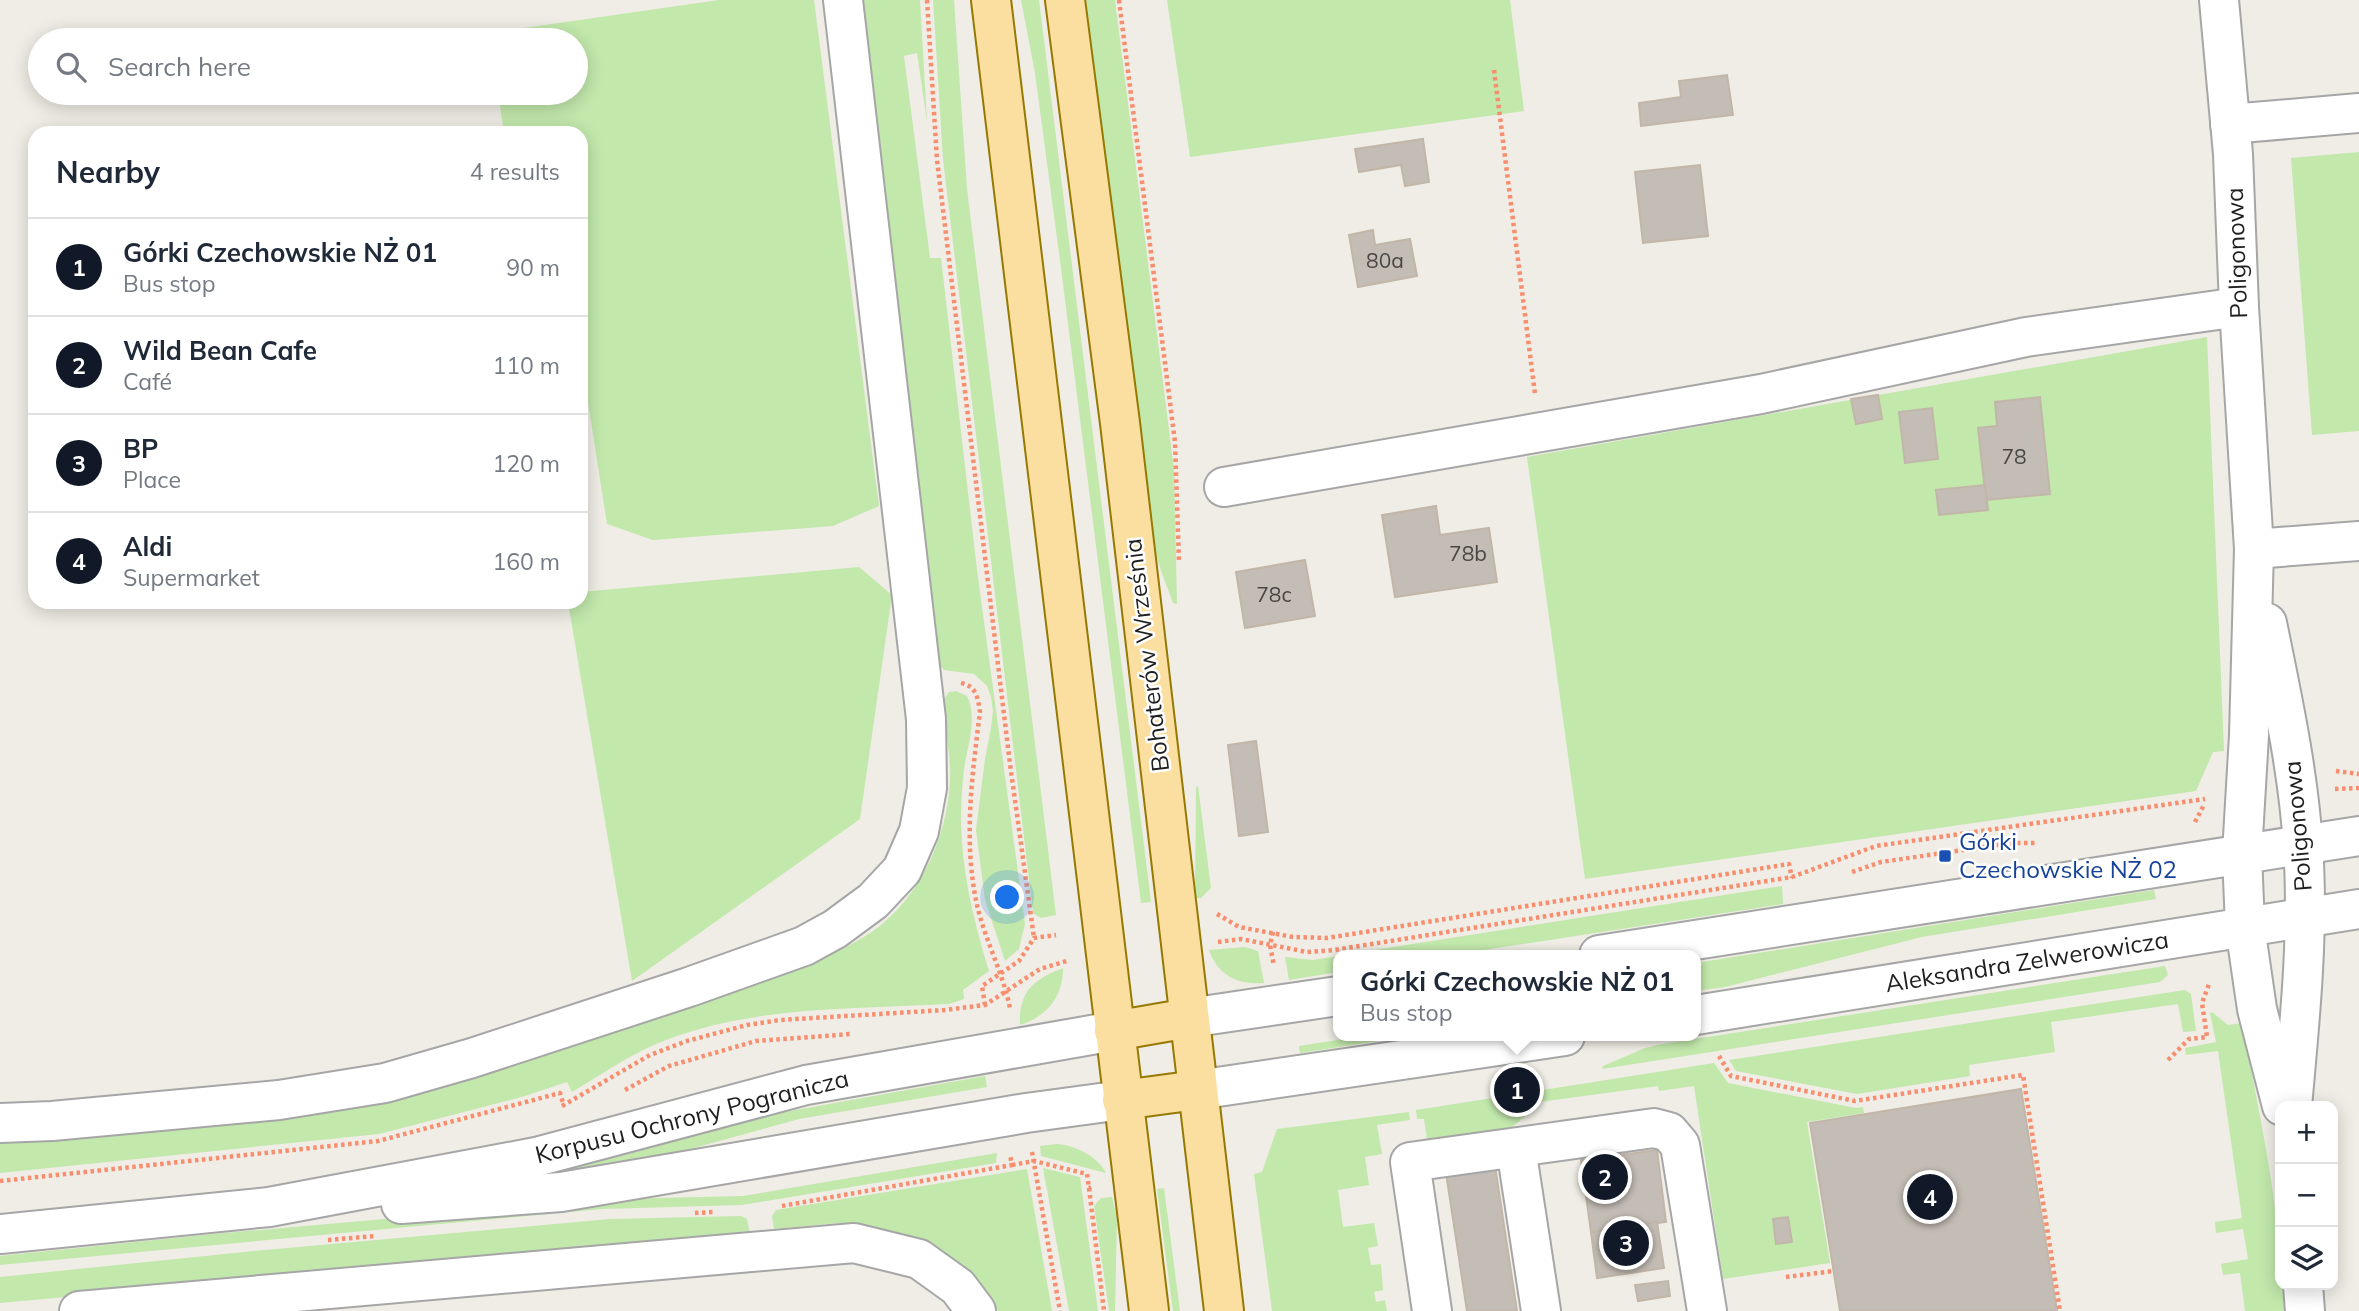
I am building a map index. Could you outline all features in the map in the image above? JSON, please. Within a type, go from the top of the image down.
[{"type":"main road","points":[[991,0],[1149,1311]]},
{"type":"main road","name":"Bohaterów Września","points":[[1065,0],[1120,423],[1224,1311]]},
{"type":"main road","points":[[1114,1031],[1189,1018]]},
{"type":"main road","points":[[1122,1100],[1197,1090]]},
{"type":"street","points":[[0,1123],[52,1121],[279,1100],[385,1083],[472,1058],[804,946],[835,929],[873,901],[902,870],[919,831],[927,788],[926,719],[843,0]]},
{"type":"street","name":"Poligonowa","points":[[2219,0],[2230,124],[2254,549],[2249,735],[2242,855],[2245,927],[2256,1009],[2280,1101]]},
{"type":"street","points":[[2230,124],[2359,113]]},
{"type":"street","points":[[1224,487],[1761,394],[2026,337],[2239,307]]},
{"type":"street","points":[[2254,549],[2359,541]]},
{"type":"street","name":"Poligonowa","points":[[2254,549],[2295,768],[2303,846],[2305,918],[2292,1101]]},
{"type":"street","points":[[1631,950],[2359,836]]},
{"type":"street","name":"Aleksandra Zelwerowicza","points":[[1701,1014],[2359,909]]},
{"type":"street","points":[[1189,1018],[1333,997]]},
{"type":"street","name":"Korpusu Ochrony Pogranicza","points":[[0,1234],[269,1207],[536,1157],[806,1085],[1114,1031]]},
{"type":"street","points":[[1197,1090],[1531,1041]]},
{"type":"street","name":"Korpusu Ochrony Pogranicza","points":[[269,1207],[327,1210],[561,1192],[1026,1113],[1122,1100]]},
{"type":"street","points":[[1432,1311],[1410,1162],[1654,1128],[1669,1132],[1680,1145],[1707,1311]]},
{"type":"street","points":[[1516,1148],[1541,1311]]},
{"type":"street","points":[[79,1311],[375,1297],[854,1243],[919,1259],[957,1287],[976,1311]]},
{"type":"street","points":[[2303,1290],[2305,1311]]},
{"type":"path","points":[[926,0],[938,173],[1008,751],[1034,938],[1019,961],[982,986],[985,1005]]},
{"type":"path","points":[[1119,0],[1175,442],[1180,567]]},
{"type":"path","points":[[1494,70],[1540,433]]},
{"type":"path","points":[[923,686],[953,681],[968,684],[978,695],[980,712],[969,824],[972,868],[978,906],[1007,993],[1010,1013]]},
{"type":"path","points":[[2323,789],[2359,788]]},
{"type":"path","points":[[2193,826],[2211,790]]},
{"type":"path","points":[[1334,950],[1792,877],[1876,846],[2216,797]]},
{"type":"path","points":[[1844,875],[1881,862],[2012,843],[2038,843]]},
{"type":"path","points":[[1208,916],[1218,914],[1239,927],[1310,939],[1789,864],[1793,885]]},
{"type":"path","points":[[1217,901],[1218,914]]},
{"type":"path","points":[[1273,932],[1270,945],[1274,969]]},
{"type":"path","points":[[1034,938],[1056,935]]},
{"type":"path","points":[[1212,943],[1241,939],[1307,952],[1333,950]]},
{"type":"path","points":[[551,1109],[564,1106],[650,1055],[687,1041],[747,1025],[780,1020],[985,1005],[1040,969],[1062,962]]},
{"type":"path","points":[[2168,1060],[2189,1039],[2207,1037],[2202,1003],[2209,984]]},
{"type":"path","points":[[621,1092],[669,1066],[756,1041],[862,1033]]},
{"type":"path","points":[[1719,1056],[1731,1076],[1855,1101],[2023,1075],[2060,1311]]},
{"type":"path","points":[[0,1181],[378,1141],[560,1093],[568,1117]]},
{"type":"path","points":[[1032,1149],[1060,1311]]},
{"type":"path","points":[[1012,1165],[1034,1161],[1087,1174],[1104,1311]]},
{"type":"path","points":[[1089,1188],[1100,1186]]},
{"type":"path","points":[[1786,1277],[1834,1271]]},
{"type":"green space","points":[[719,0],[814,0],[879,506],[833,526],[653,540],[607,524],[588,402],[588,126],[503,126],[500,105],[588,105],[588,28],[523,28]]},
{"type":"green space","points":[[861,0],[920,0],[927,122],[917,53],[904,56],[930,258],[941,258],[977,570],[1025,924],[1019,949],[1005,961],[985,900],[976,830],[993,711],[991,697],[987,686],[974,674],[944,670],[937,662]]},
{"type":"green space","points":[[933,0],[954,0],[967,189],[1056,915],[1041,918],[1033,913],[943,159]]},
{"type":"green space","points":[[1021,0],[1039,0],[1151,902],[1141,903],[1061,268],[1035,73]]},
{"type":"green space","points":[[1086,0],[1115,0],[1174,470],[1177,604],[1173,603],[1153,542]]},
{"type":"green space","points":[[1167,0],[1510,0],[1524,111],[1190,157]]},
{"type":"green space","points":[[2359,152],[2359,431],[2312,435],[2291,158]]},
{"type":"green space","points":[[2207,337],[2224,751],[2213,752],[2196,791],[1585,879],[1527,457]]},
{"type":"green space","points":[[859,567],[892,595],[860,819],[632,981],[569,609],[588,609],[588,591]]},
{"type":"green space","points":[[956,691],[967,696],[972,713],[962,796],[962,847],[969,896],[989,971],[963,990],[964,999],[949,1004],[770,1015],[700,1029],[654,1045],[572,1092],[567,1082],[525,1096],[379,1134],[0,1173],[0,1137],[194,1121],[807,964],[846,947],[874,930],[898,909],[924,873],[934,852],[947,810],[949,788],[950,766],[941,703],[949,692]]},
{"type":"green space","points":[[1198,786],[1211,888],[1201,898],[1195,898],[1196,787]]},
{"type":"green space","points":[[1782,886],[1783,904],[1484,950],[1374,950]]},
{"type":"green space","points":[[2154,890],[2156,899],[1922,937],[1725,987],[1701,990],[1702,962]]},
{"type":"green space","points":[[1245,947],[1258,951],[1264,983],[1246,982],[1230,977],[1218,966],[1209,950]]},
{"type":"green space","points":[[1285,957],[1313,960],[1333,957],[1333,973],[1289,980]]},
{"type":"green space","points":[[2165,966],[2168,975],[2160,982],[1602,1069],[1603,1066],[1645,1048],[1681,1041],[1701,1041],[1701,1038]]},
{"type":"green space","points":[[1063,968],[1060,988],[1052,1004],[1038,1016],[1020,1025],[1022,1004],[1030,988],[1044,977]]},
{"type":"green space","points":[[2185,990],[2191,994],[2196,1031],[2183,1032],[2178,1004],[2051,1022],[2055,1052],[1969,1065],[1970,1076],[1857,1094],[1736,1071],[1729,1060]]},
{"type":"green space","points":[[2210,1013],[2228,1025],[2243,1023],[2275,1211],[2275,1290],[2283,1290],[2285,1311],[2245,1311],[2240,1273],[2223,1275],[2221,1264],[2248,1259],[2243,1229],[2216,1233],[2215,1222],[2242,1218],[2218,1051],[2186,1055],[2185,1048],[2216,1042]]},
{"type":"green space","points":[[1333,1041],[1378,1041],[1300,1053],[1299,1046]]},
{"type":"green space","points":[[1714,1063],[1728,1083],[1856,1108],[1863,1107],[1864,1113],[1807,1122],[1830,1263],[1723,1279],[1694,1086],[1659,1091],[1658,1086],[1532,1103],[1532,1110],[1502,1136],[1428,1147],[1424,1119],[1417,1119],[1416,1110]]},
{"type":"green space","points":[[985,1076],[987,1087],[799,1119],[647,1161],[556,1175],[558,1170],[625,1155],[773,1114]]},
{"type":"green space","points":[[1409,1112],[1410,1120],[1377,1125],[1382,1154],[1365,1157],[1369,1185],[1338,1190],[1343,1227],[1374,1223],[1378,1246],[1368,1248],[1371,1265],[1381,1264],[1383,1290],[1374,1292],[1376,1302],[1385,1300],[1387,1311],[1272,1311],[1254,1174],[1262,1172],[1277,1129]]},
{"type":"green space","points":[[1056,1144],[1085,1153],[1097,1161],[1106,1173],[1041,1156],[1040,1146]]},
{"type":"green space","points":[[997,1153],[996,1163],[742,1205],[602,1209],[0,1265],[0,1256],[213,1234],[611,1199],[743,1196]]},
{"type":"green space","points":[[1043,1168],[1080,1177],[1098,1311],[1069,1311]]},
{"type":"green space","points":[[1027,1169],[1052,1311],[998,1311],[989,1298],[917,1242],[883,1229],[837,1223],[774,1229],[772,1216],[776,1210]]},
{"type":"green space","points":[[1164,1188],[1180,1311],[1173,1311],[1157,1189]]},
{"type":"green space","points":[[1112,1197],[1117,1218],[1115,1311],[1109,1311],[1094,1206],[1101,1198]]},
{"type":"green space","points":[[741,1216],[747,1219],[750,1233],[0,1303],[0,1277],[610,1219]]},
{"type":"building","points":[[1727,75],[1733,115],[1641,126],[1639,103],[1681,97],[1679,81]]},
{"type":"building","points":[[1423,139],[1429,182],[1405,186],[1401,165],[1359,172],[1355,149]]},
{"type":"building","points":[[1700,165],[1708,236],[1643,243],[1635,172]]},
{"type":"building","points":[[1373,230],[1375,245],[1410,239],[1417,276],[1358,287],[1349,235]]},
{"type":"building","points":[[1878,395],[1882,419],[1856,424],[1851,399]]},
{"type":"building","points":[[2040,397],[2050,494],[1986,500],[1978,428],[1997,426],[1995,402]]},
{"type":"building","points":[[1932,408],[1938,459],[1905,463],[1899,412]]},
{"type":"building","points":[[1985,485],[1988,510],[1939,515],[1936,490]]},
{"type":"building","points":[[1436,506],[1440,535],[1489,528],[1497,582],[1395,597],[1382,515]]},
{"type":"building","points":[[1305,560],[1315,616],[1245,628],[1236,572]]},
{"type":"building","points":[[1256,741],[1268,832],[1239,836],[1228,745]]},
{"type":"building","points":[[2021,1089],[2057,1311],[1840,1311],[1810,1123]]},
{"type":"building","points":[[1657,1150],[1666,1222],[1591,1232],[1581,1160]]},
{"type":"building","points":[[1495,1166],[1517,1311],[1467,1311],[1446,1173]]},
{"type":"building","points":[[1788,1217],[1792,1242],[1776,1244],[1773,1219]]},
{"type":"building","points":[[1657,1222],[1664,1268],[1597,1278],[1591,1232]]},
{"type":"building","points":[[1668,1281],[1670,1296],[1638,1301],[1635,1285]]},
{"type":"place","name":"Górki Czechowskie NŻ 02","points":[[1945,856]]},
{"type":"place","name":"Górki Czechowskie NŻ 01","points":[[1517,1090]]},
{"type":"place","name":"Wild Bean Cafe","points":[[1605,1177]]},
{"type":"place","name":"Aldi","points":[[1930,1197]]},
{"type":"place","name":"BP","points":[[1626,1243]]}]
